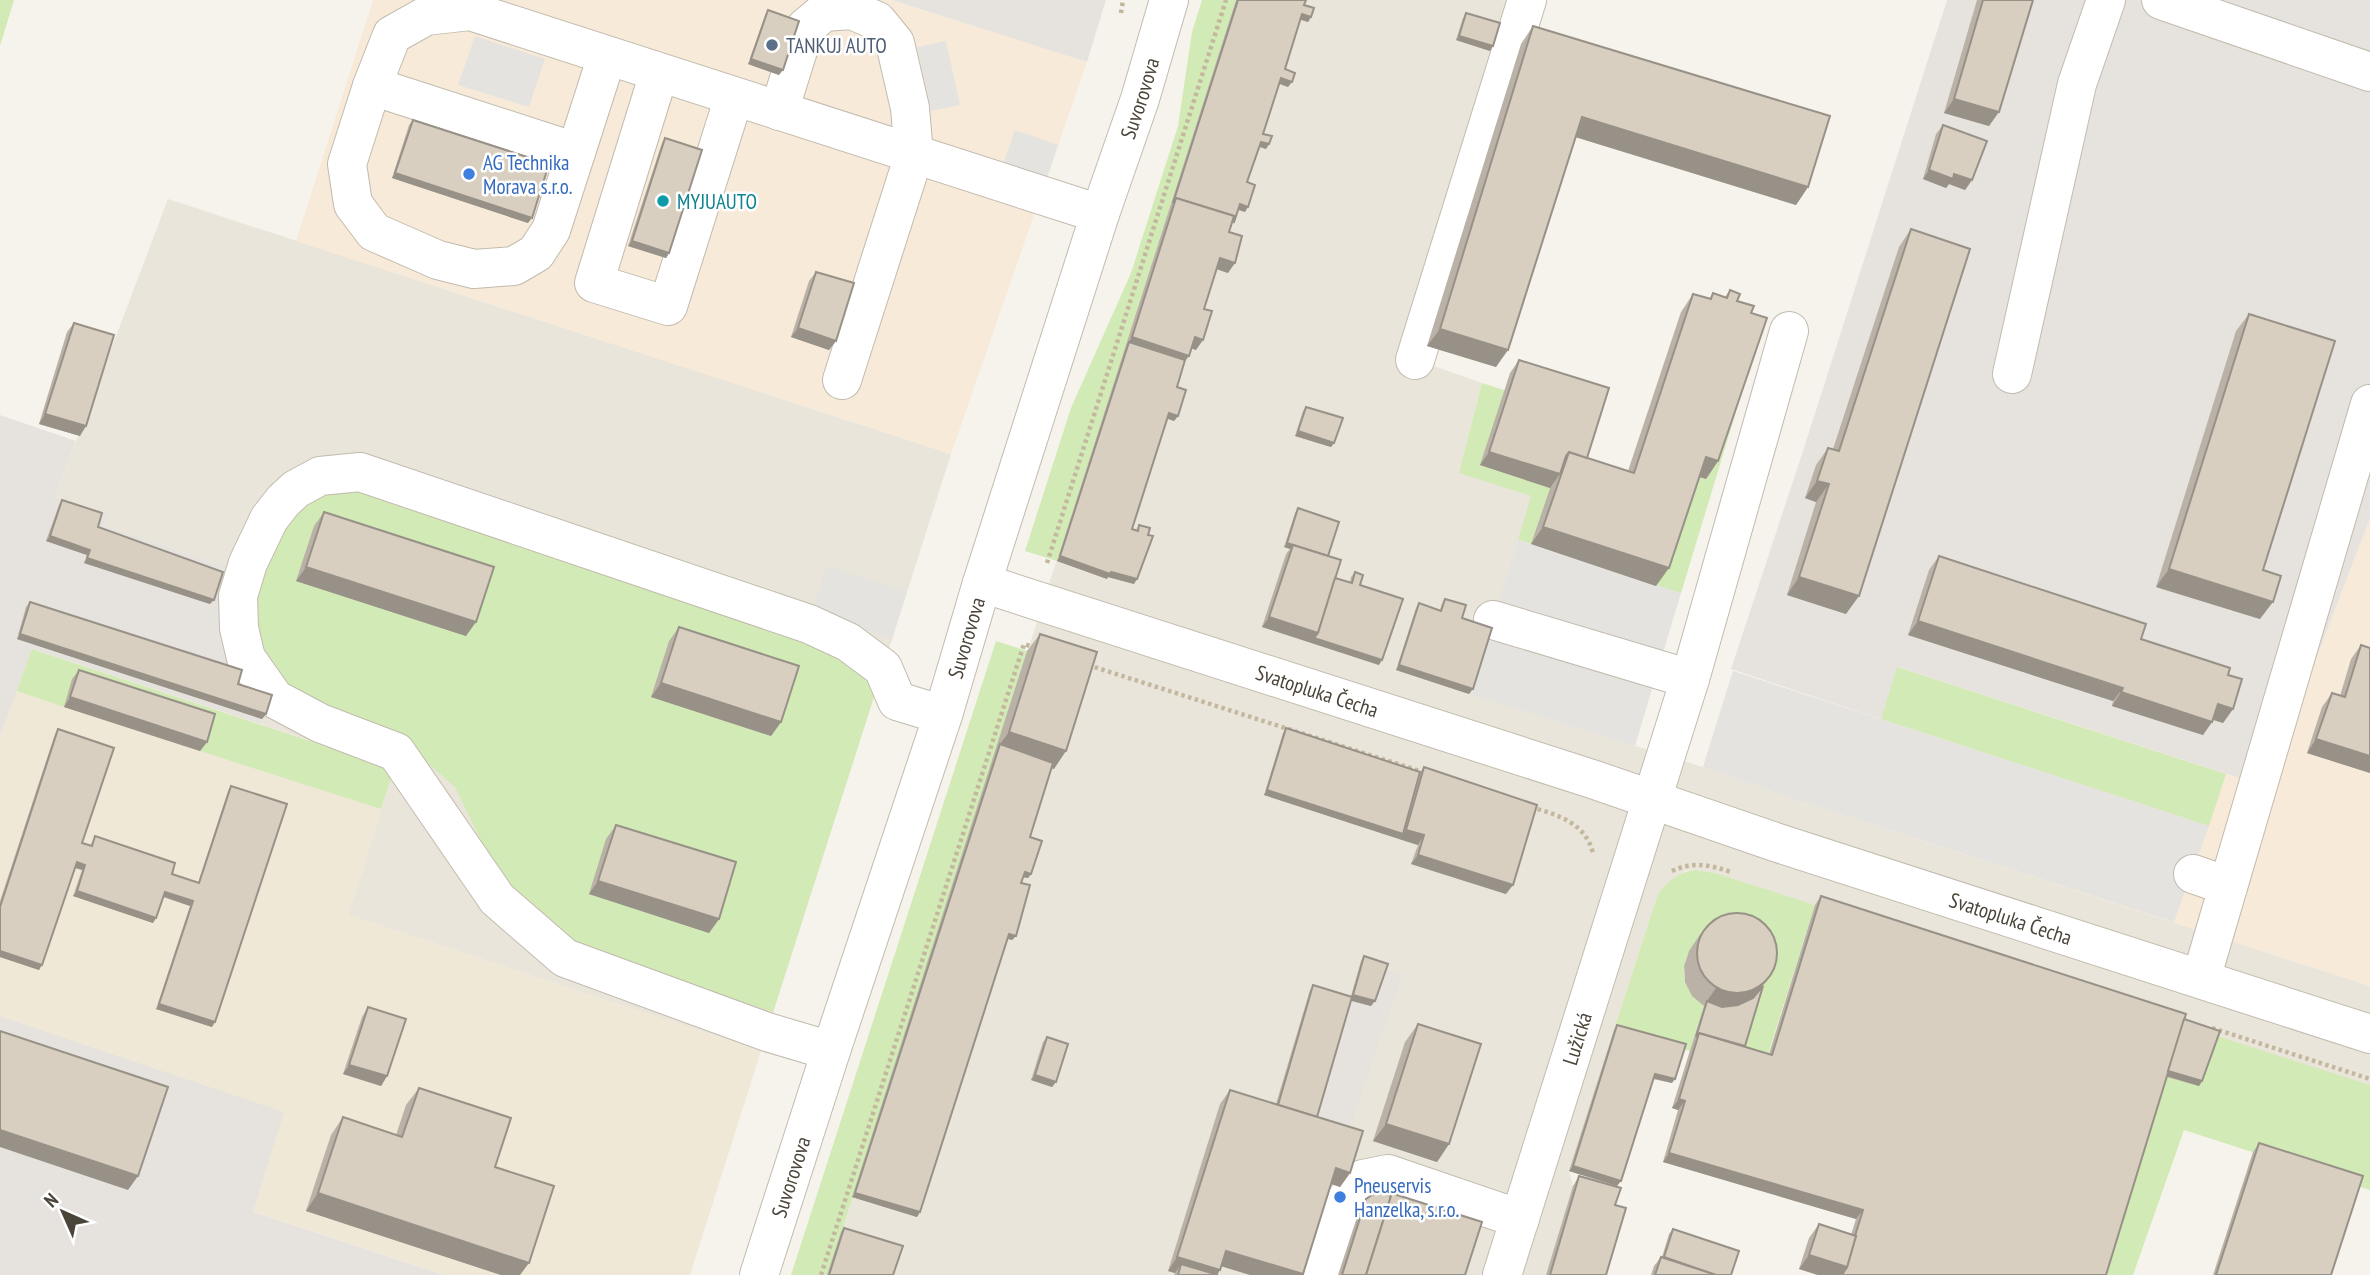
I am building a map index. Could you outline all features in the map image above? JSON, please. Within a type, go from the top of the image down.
[{"type":"street","name":"Suvorovova","points":[[759,1275],[943,715],[982,583],[1140,99],[1169,0]]},
{"type":"street","points":[[1415,360],[1527,0]]},
{"type":"street","points":[[2012,374],[2077,84],[2106,0]]},
{"type":"street","points":[[2161,0],[2370,72]]},
{"type":"street","points":[[779,111],[805,29],[824,12],[852,10],[877,21],[895,43],[910,108],[914,155],[842,380]]},
{"type":"street","points":[[607,55],[551,230],[536,253],[514,266],[474,269],[438,260],[374,232],[353,204],[346,164],[392,35],[426,16],[470,11],[607,55],[659,73],[1100,215]]},
{"type":"street","points":[[659,73],[641,169],[622,227],[594,283],[668,306],[678,245],[697,187],[734,97]]},
{"type":"street","points":[[372,86],[576,152]]},
{"type":"street","points":[[1653,800],[1789,331]]},
{"type":"street","points":[[2201,978],[2228,886],[2357,493],[2370,404]]},
{"type":"street","points":[[831,1051],[767,1032],[565,958],[497,899],[396,752],[320,723],[275,699],[246,658],[239,628],[238,596],[245,571],[269,519],[296,489],[320,476],[360,472],[809,624],[848,642],[883,668],[897,701],[943,715]]},
{"type":"street","name":"Svatopluka Čecha","points":[[982,583],[1653,800],[1778,844],[2370,1034]]},
{"type":"street","points":[[1493,620],[1690,678]]},
{"type":"street","name":"Lužická","points":[[1502,1275],[1653,800]]},
{"type":"street","points":[[2193,874],[2228,886]]},
{"type":"street","points":[[1323,1275],[1347,1198],[1363,1179],[1388,1174],[1520,1219]]},
{"type":"path","points":[[821,1275],[1024,644],[1049,652]]},
{"type":"path","points":[[1087,664],[1431,775]]},
{"type":"path","points":[[1525,805],[1564,817],[1580,828],[1592,847],[1594,856]]},
{"type":"path","points":[[1664,877],[1684,866],[1695,864],[1706,864],[1742,876]]},
{"type":"path","points":[[2200,1024],[2370,1079]]},
{"type":"shaded area","points":[[373,0],[892,0],[1087,62],[951,454],[296,241]]},
{"type":"shaded area","points":[[892,0],[1106,0],[1087,62]]},
{"type":"shaded area","points":[[1236,0],[1535,0],[1428,364],[1482,383],[1459,473],[1532,496],[1470,694],[1703,767],[1793,799],[2370,986],[2370,1190],[2183,1129],[2216,1036],[1715,873],[1695,870],[1685,871],[1657,897],[1569,1171],[1573,1186],[1546,1275],[828,1275]]},
{"type":"shaded area","points":[[1947,0],[2370,0],[2370,518],[2267,787],[1898,667],[1881,719],[1731,669]]},
{"type":"shaded area","points":[[475,36],[545,59],[529,107],[458,85]]},
{"type":"shaded area","points":[[946,41],[960,105],[931,111],[917,47]]},
{"type":"shaded area","points":[[1015,130],[1058,145],[1047,178],[1003,164]]},
{"type":"shaded area","points":[[168,199],[951,454],[761,1051],[348,915],[394,769],[260,724],[268,699],[235,689],[237,571],[103,525],[106,514],[55,497]]},
{"type":"shaded area","points":[[0,415],[76,441],[55,497],[107,514],[103,525],[238,571],[235,689],[269,699],[260,724],[33,649],[0,737]]},
{"type":"shaded area","points":[[2370,518],[2370,986],[1793,799],[1703,767],[1733,671],[1880,719],[1897,667],[2267,787]]},
{"type":"shaded area","points":[[1518,540],[1681,593],[1635,746],[1469,694]]},
{"type":"shaded area","points":[[827,566],[907,592],[892,639],[812,612]]},
{"type":"shaded area","points":[[32,649],[394,769],[348,915],[761,1051],[690,1275],[444,1275],[253,1212],[284,1112],[0,1016],[0,737]]},
{"type":"shaded area","points":[[1733,671],[2209,826],[2174,922],[1793,799],[1703,767]]},
{"type":"shaded area","points":[[1361,961],[1402,975],[1346,1138],[1280,1092],[1310,990],[1349,1002]]},
{"type":"shaded area","points":[[0,1016],[285,1112],[253,1212],[444,1275],[0,1275]]},
{"type":"green space","points":[[0,0],[14,0],[0,46]]},
{"type":"green space","points":[[1202,0],[1236,0],[1057,561],[1025,551],[1071,408],[1131,273],[1178,126],[1192,32]]},
{"type":"green space","points":[[1759,336],[1681,593],[1657,586],[1693,475],[1705,479]]},
{"type":"green space","points":[[1482,383],[1504,390],[1550,488],[1531,544],[1518,540],[1531,496],[1459,473]]},
{"type":"green space","points":[[347,484],[831,647],[870,682],[874,697],[773,1012],[571,947],[506,892],[455,787],[403,742],[283,690],[253,637],[250,599],[291,509]]},
{"type":"green space","points":[[996,641],[1027,651],[828,1275],[791,1275]]},
{"type":"green space","points":[[32,649],[394,769],[381,809],[200,751],[209,724],[73,680],[64,707],[17,691]]},
{"type":"green space","points":[[1897,667],[2226,774],[2209,826],[1881,719]]},
{"type":"green space","points":[[1695,870],[1715,873],[1815,905],[1765,1064],[1740,1056],[1699,938],[1684,965],[1685,981],[1689,990],[1704,1006],[1690,1051],[1614,1030],[1657,897],[1673,879]]},
{"type":"green space","points":[[2217,1036],[2370,1085],[2370,1190],[2184,1130],[2133,1275],[2102,1275],[2163,1075]]},
{"type":"building","points":[[1238,0],[1306,0],[1304,5],[1314,8],[1311,17],[1302,14],[1285,69],[1295,73],[1292,82],[1281,78],[1263,134],[1272,136],[1269,144],[1261,142],[1247,182],[1255,185],[1248,207],[1240,204],[1234,222],[1234,216],[1176,198],[1173,203]]},
{"type":"building","points":[[1983,0],[2033,0],[1999,112],[1954,99]]},
{"type":"building","name":"TANKUJ AUTO","points":[[768,10],[799,21],[783,70],[751,59]]},
{"type":"building","points":[[1466,13],[1500,23],[1493,46],[1459,36]]},
{"type":"building","points":[[1533,26],[1830,116],[1808,187],[1582,117],[1508,350],[1440,329]]},
{"type":"building","name":"AG Technika Morava s.r.o.","points":[[413,120],[549,164],[532,218],[395,173]]},
{"type":"building","points":[[1943,125],[1987,141],[1972,180],[1954,174],[1953,179],[1929,170]]},
{"type":"building","name":"MYJUAUTO","points":[[665,138],[702,150],[669,253],[632,241]]},
{"type":"building","points":[[1176,198],[1234,216],[1229,232],[1242,236],[1235,263],[1220,258],[1204,309],[1212,311],[1203,340],[1195,337],[1189,356],[1132,337]]},
{"type":"building","points":[[1911,229],[1970,249],[1859,596],[1799,577],[1829,484],[1817,481],[1828,448],[1839,451]]},
{"type":"building","points":[[816,272],[854,283],[836,341],[798,328]]},
{"type":"building","points":[[1730,290],[1740,294],[1737,301],[1754,306],[1751,313],[1767,318],[1718,461],[1706,457],[1669,568],[1543,527],[1569,452],[1634,473],[1693,294],[1711,299],[1713,293],[1727,298]]},
{"type":"building","points":[[2249,314],[2335,341],[2263,570],[2281,576],[2273,602],[2169,569]]},
{"type":"building","points":[[74,323],[114,335],[86,426],[45,414]]},
{"type":"building","points":[[1129,342],[1185,360],[1177,387],[1186,390],[1178,416],[1169,413],[1132,529],[1138,531],[1139,525],[1150,528],[1148,535],[1153,536],[1137,579],[1111,572],[1110,574],[1060,556]]},
{"type":"building","points":[[1519,360],[1609,388],[1587,458],[1569,452],[1560,474],[1489,452]]},
{"type":"building","points":[[1306,407],[1343,418],[1334,443],[1298,431]]},
{"type":"building","points":[[62,500],[102,513],[98,527],[223,572],[214,600],[87,558],[90,550],[50,536]]},
{"type":"building","points":[[1298,508],[1339,522],[1328,556],[1287,543]]},
{"type":"building","points":[[324,512],[494,567],[476,622],[306,567]]},
{"type":"building","points":[[1293,545],[1341,560],[1318,633],[1269,617]]},
{"type":"building","points":[[1939,556],[2146,624],[2141,639],[2230,668],[2228,675],[2242,679],[2233,709],[2218,704],[2212,722],[2121,692],[2123,688],[1918,621]]},
{"type":"building","points":[[1355,572],[1363,575],[1360,585],[1403,599],[1382,660],[1314,638],[1318,633],[1335,578],[1352,583]]},
{"type":"building","points":[[1445,599],[1466,605],[1462,618],[1492,628],[1473,689],[1399,665],[1419,603],[1441,611]]},
{"type":"building","points":[[30,602],[242,670],[238,684],[272,695],[266,714],[20,634]]},
{"type":"building","points":[[679,627],[799,666],[781,722],[661,683]]},
{"type":"building","points":[[1040,634],[1097,652],[1066,751],[1009,732]]},
{"type":"building","points":[[2361,645],[2370,648],[2370,756],[2316,739],[2332,693],[2345,697]]},
{"type":"building","points":[[79,670],[215,714],[207,742],[70,697]]},
{"type":"building","points":[[1286,728],[1420,772],[1403,834],[1267,790]]},
{"type":"building","points":[[58,729],[114,748],[82,843],[92,846],[95,836],[175,863],[172,874],[199,883],[231,786],[287,804],[215,1022],[159,1004],[193,901],[165,892],[156,918],[77,891],[85,865],[77,862],[42,965],[0,951],[0,907]]},
{"type":"building","points":[[1000,744],[1053,763],[1030,837],[1042,841],[1031,874],[1025,872],[1021,883],[1030,885],[1016,936],[1009,934],[920,1212],[855,1193]]},
{"type":"building","points":[[1424,767],[1537,805],[1513,885],[1418,855],[1424,835],[1406,830]]},
{"type":"building","points":[[616,825],[736,862],[719,919],[598,881]]},
{"type":"building","points":[[1821,896],[2186,1014],[2106,1275],[1842,1275],[1847,1267],[1863,1210],[1669,1153],[1685,1101],[1679,1099],[1699,1033],[1772,1055]]},
{"type":"building","points":[[1729,913],[1745,913],[1766,924],[1777,945],[1777,961],[1766,982],[1745,993],[1729,993],[1715,987],[1703,975],[1697,961],[1697,945],[1703,931],[1715,919]]},
{"type":"building","points":[[1364,956],[1388,964],[1375,1001],[1353,995]]},
{"type":"building","points":[[1313,985],[1352,997],[1317,1117],[1278,1105]]},
{"type":"building","points":[[1763,986],[1745,1046],[1699,1033],[1696,1037],[1707,1001],[1722,1007],[1738,1005],[1753,998]]},
{"type":"building","points":[[368,1007],[406,1019],[387,1076],[349,1065]]},
{"type":"building","points":[[2184,1019],[2220,1031],[2202,1081],[2168,1071]]},
{"type":"building","points":[[1418,1024],[1481,1044],[1449,1144],[1386,1124]]},
{"type":"building","points":[[1617,1025],[1686,1044],[1675,1079],[1655,1074],[1621,1181],[1573,1166]]},
{"type":"building","points":[[0,1031],[168,1087],[138,1176],[0,1130]]},
{"type":"building","points":[[1047,1037],[1068,1044],[1056,1082],[1035,1075]]},
{"type":"building","points":[[419,1088],[511,1118],[495,1167],[554,1186],[529,1263],[318,1193],[343,1117],[402,1137]]},
{"type":"building","points":[[1230,1090],[1363,1131],[1350,1173],[1336,1168],[1303,1274],[1226,1251],[1220,1270],[1177,1257]]},
{"type":"building","points":[[2259,1143],[2363,1176],[2331,1275],[2216,1275]]},
{"type":"building","points":[[1579,1176],[1621,1188],[1615,1205],[1626,1208],[1606,1275],[1550,1275]]},
{"type":"building","points":[[1378,1191],[1391,1196],[1366,1275],[1342,1275],[1366,1199]]},
{"type":"building","points":[[1391,1193],[1482,1222],[1465,1275],[1366,1275]]},
{"type":"building","points":[[1819,1224],[1856,1236],[1847,1267],[1809,1255]]},
{"type":"building","points":[[844,1228],[903,1246],[893,1275],[829,1275]]},
{"type":"building","points":[[1673,1229],[1739,1251],[1731,1275],[1716,1275],[1664,1257]]},
{"type":"building","points":[[1661,1257],[1716,1275],[1655,1275]]},
{"type":"building","points":[[1181,1264],[1218,1275],[1178,1275]]},
{"type":"place","name":"TANKUJ AUTO","points":[[772,45]]},
{"type":"place","name":"AG Technika Morava s.r.o.","points":[[469,174]]},
{"type":"place","name":"MYJUAUTO","points":[[663,201]]},
{"type":"place","name":"Pneuservis Hanzelka, s.r.o.","points":[[1340,1197]]}]
